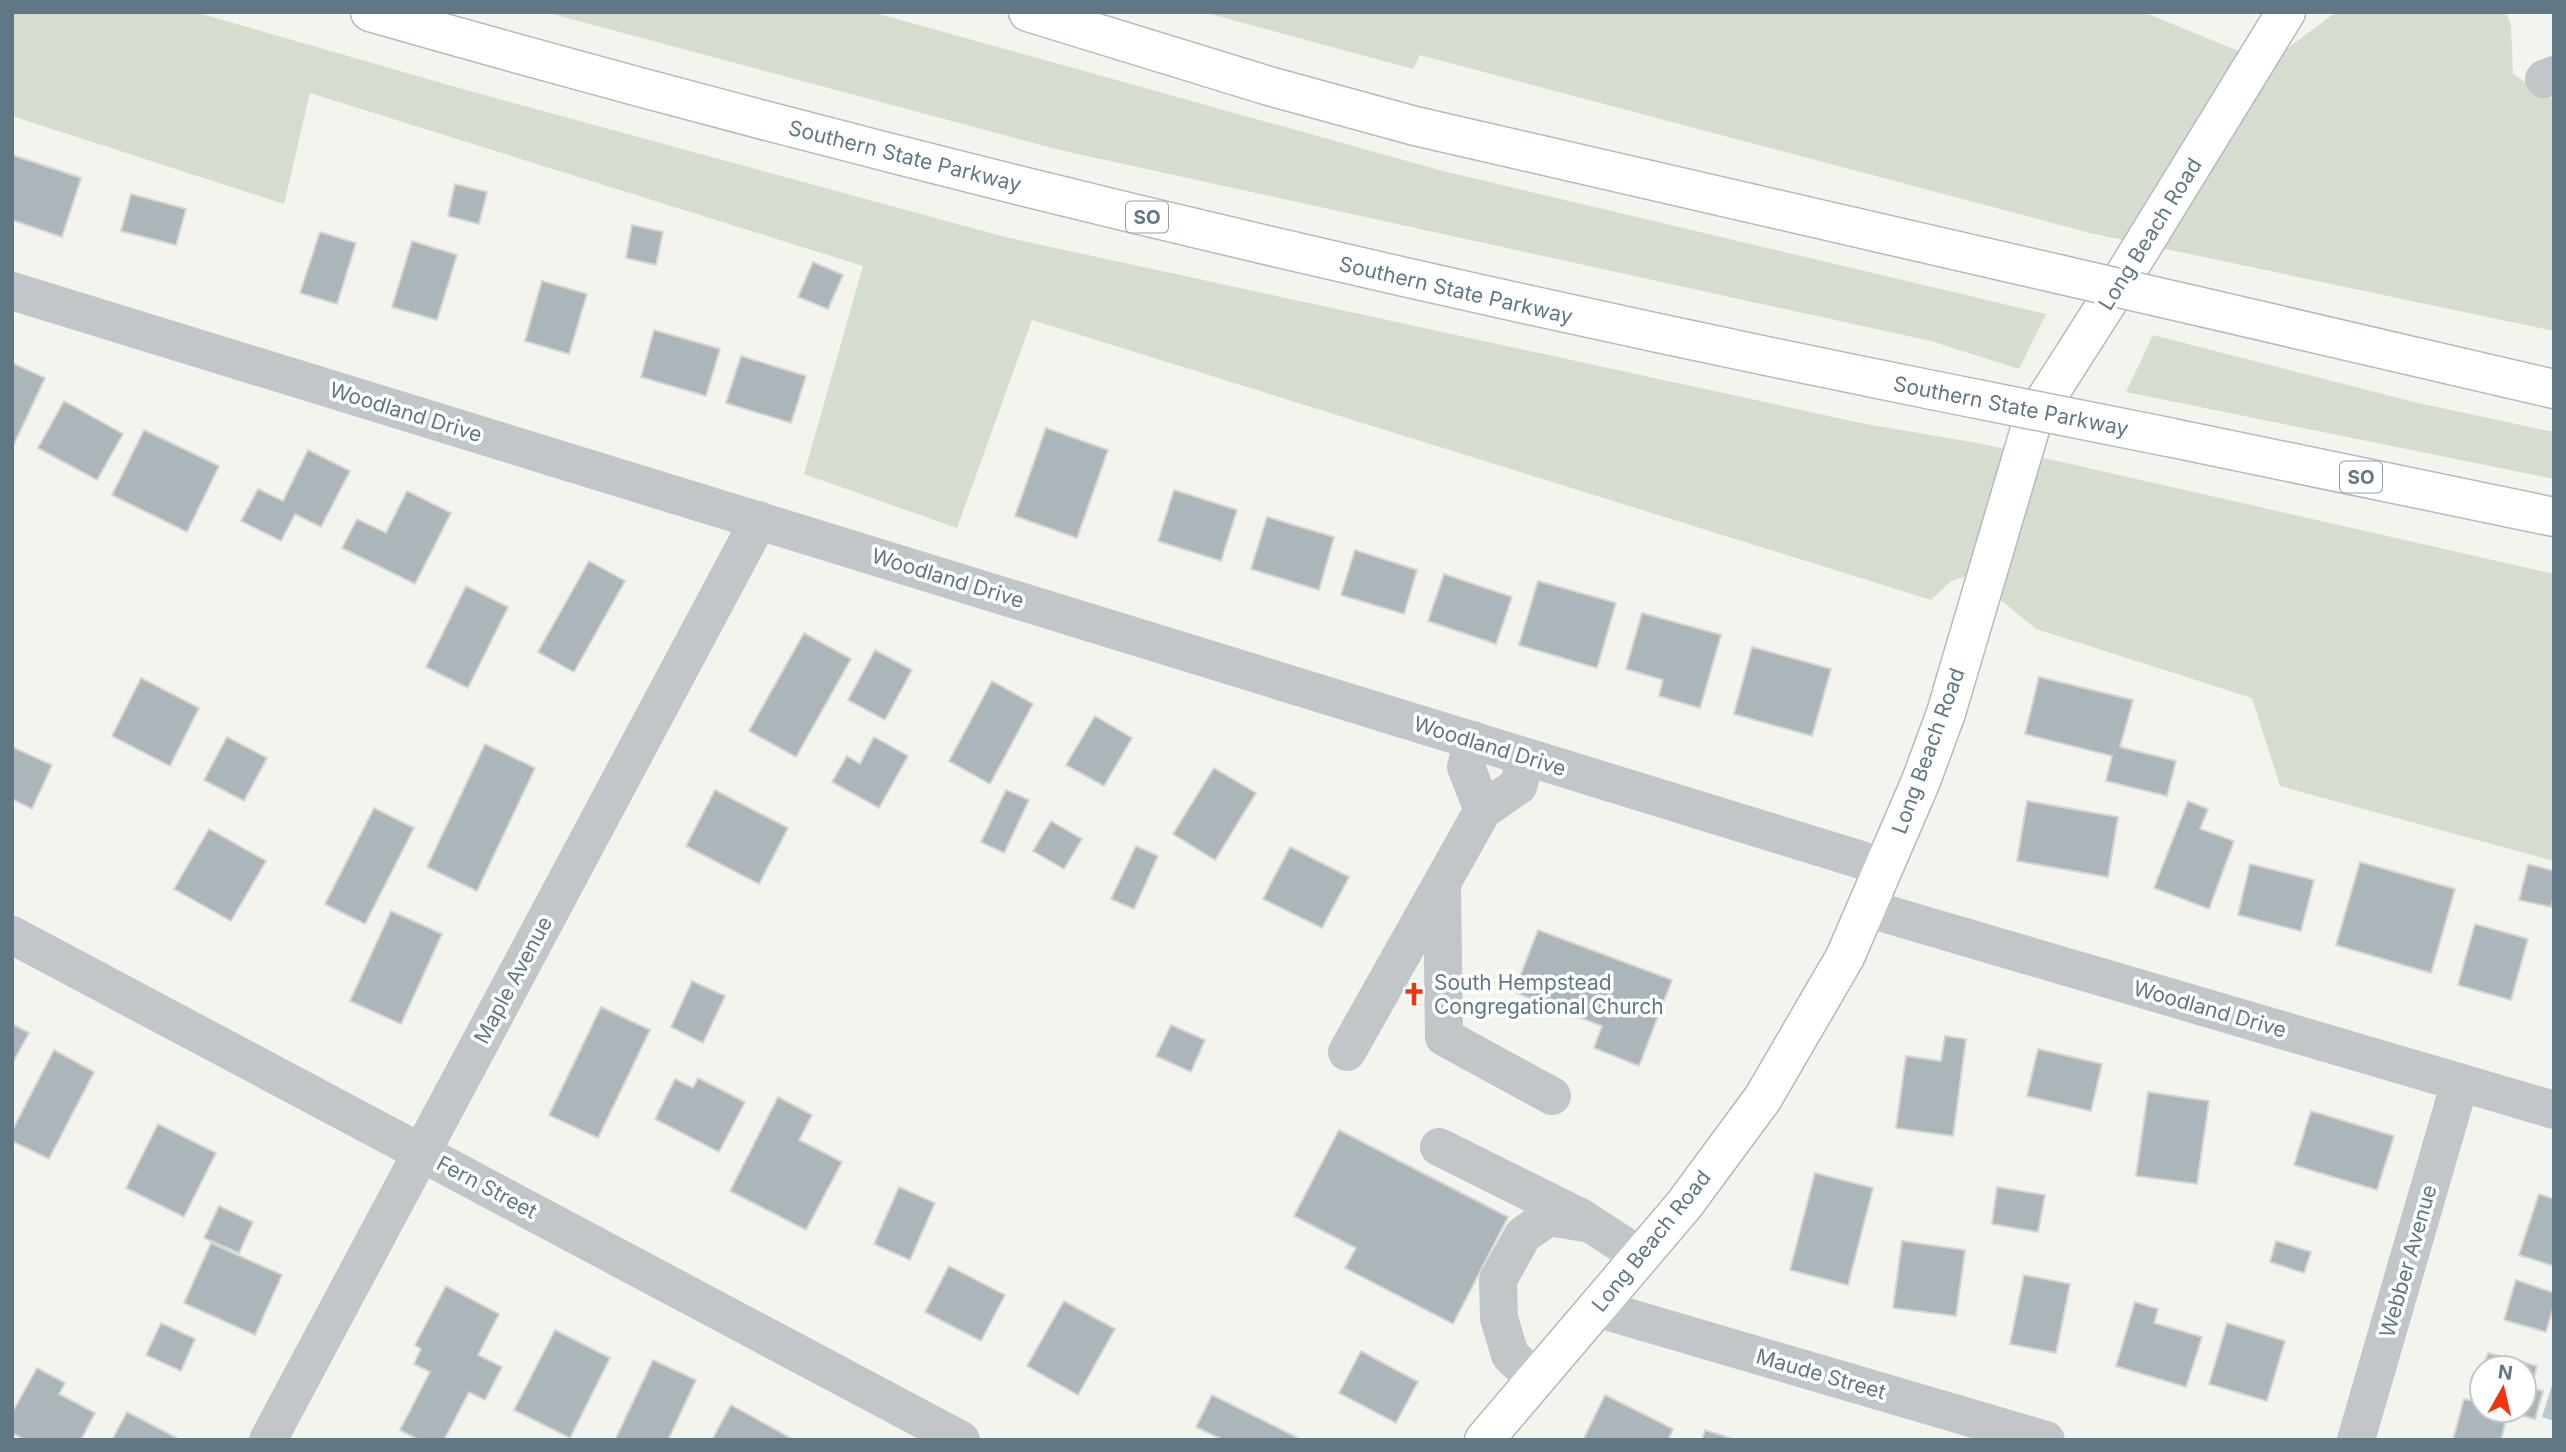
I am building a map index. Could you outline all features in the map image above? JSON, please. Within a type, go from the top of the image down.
[{"type":"main road","name":"Southern State Parkway","points":[[370,12],[961,172],[1235,239],[1676,339],[2554,517]]},
{"type":"main road","points":[[1028,12],[1292,93],[1415,126],[2554,389]]},
{"type":"main road","name":"Long Beach Road","points":[[1484,1440],[1684,1205],[1763,1098],[1845,957],[1922,780],[1946,713],[2033,419],[2114,292],[2282,13]]},
{"type":"street","name":"Woodland Drive","points":[[12,290],[1884,867]]},
{"type":"street","name":"Maple Avenue","points":[[268,1440],[759,520]]},
{"type":"street","points":[[1473,740],[1466,766],[1483,810]]},
{"type":"street","points":[[1347,1052],[1483,810],[1518,786],[1527,757]]},
{"type":"street","points":[[1442,883],[1444,1037],[1552,1096]]},
{"type":"street","name":"Woodland Drive","points":[[1866,908],[2554,1110]]},
{"type":"street","name":"Fern Street","points":[[12,934],[961,1440]]},
{"type":"street","name":"Webber Avenue","points":[[2356,1440],[2460,1082]]},
{"type":"street","points":[[1438,1147],[1591,1224],[1640,1256]]},
{"type":"street","points":[[1535,1379],[1510,1355],[1499,1318],[1499,1280],[1523,1235],[1549,1217],[1591,1224]]},
{"type":"street","name":"Maude Street","points":[[1596,1308],[2046,1440]]},
{"type":"shaded area","points":[[14,12],[195,12],[466,90],[1005,237],[1866,424],[1983,444],[2554,574],[2554,861],[2280,786],[2252,698],[2036,629],[2003,602],[1978,572],[1951,581],[1931,600],[1032,320],[957,528],[804,474],[863,266],[310,93],[284,204],[12,116]]},
{"type":"shaded area","points":[[545,12],[872,12],[1443,171],[2046,314],[2019,369],[1931,341],[1060,150]]},
{"type":"shaded area","points":[[1203,12],[2143,12],[2268,63],[2336,12],[2506,12],[2511,25],[2513,74],[2554,100],[2554,331],[2090,233],[1420,55],[1413,69]]},
{"type":"shaded area","points":[[2153,335],[2418,403],[2554,432],[2554,479],[2126,392]]},
{"type":"shaded area","points":[[2554,1379],[2554,1421],[2542,1417]]},
{"type":"building","points":[[12,155],[81,178],[62,237],[12,220]]},
{"type":"building","points":[[455,184],[487,192],[479,224],[448,216]]},
{"type":"building","points":[[131,194],[186,209],[176,245],[121,231]]},
{"type":"building","points":[[632,225],[663,232],[656,265],[626,258]]},
{"type":"building","points":[[320,232],[356,243],[337,304],[300,293]]},
{"type":"building","points":[[412,241],[457,255],[437,320],[392,307]]},
{"type":"building","points":[[813,262],[843,275],[828,309],[798,297]]},
{"type":"building","points":[[542,281],[587,294],[569,354],[525,341]]},
{"type":"building","points":[[654,330],[720,349],[706,396],[641,377]]},
{"type":"building","points":[[741,356],[806,376],[791,423],[726,403]]},
{"type":"building","points":[[12,363],[45,378],[14,444],[12,444]]},
{"type":"building","points":[[64,401],[123,434],[97,480],[38,448]]},
{"type":"building","points":[[1046,428],[1108,450],[1077,538],[1015,516]]},
{"type":"building","points":[[144,430],[219,466],[187,532],[112,495]]},
{"type":"building","points":[[308,450],[350,471],[321,527],[295,514],[281,541],[241,521],[258,489],[283,501]]},
{"type":"building","points":[[1174,490],[1237,510],[1221,561],[1158,541]]},
{"type":"building","points":[[407,491],[451,513],[415,584],[342,548],[357,519],[386,533]]},
{"type":"building","points":[[1267,517],[1334,537],[1319,590],[1251,569]]},
{"type":"building","points":[[1355,550],[1417,570],[1404,614],[1341,595]]},
{"type":"building","points":[[589,561],[625,581],[574,672],[538,652]]},
{"type":"building","points":[[1444,574],[1512,597],[1496,644],[1428,621]]},
{"type":"building","points":[[1538,581],[1616,603],[1597,668],[1519,645]]},
{"type":"building","points":[[466,586],[508,607],[468,688],[426,667]]},
{"type":"building","points":[[1642,613],[1721,635],[1700,708],[1659,696],[1663,680],[1626,669]]},
{"type":"building","points":[[804,633],[851,659],[796,757],[749,731]]},
{"type":"building","points":[[1752,647],[1831,669],[1812,736],[1734,714]]},
{"type":"building","points":[[875,650],[912,670],[885,720],[848,700]]},
{"type":"building","points":[[2039,677],[2133,700],[2120,747],[2176,761],[2167,796],[2106,781],[2112,756],[2025,734]]},
{"type":"building","points":[[141,678],[199,708],[170,766],[112,736]]},
{"type":"building","points":[[992,681],[1033,704],[990,784],[949,761]]},
{"type":"building","points":[[1095,716],[1132,738],[1104,786],[1066,765]]},
{"type":"building","points":[[227,737],[267,758],[244,801],[204,780]]},
{"type":"building","points":[[874,737],[908,756],[879,808],[832,782],[847,756],[860,764]]},
{"type":"building","points":[[485,744],[535,768],[477,891],[427,867]]},
{"type":"building","points":[[12,747],[52,765],[32,809],[12,799]]},
{"type":"building","points":[[1214,768],[1256,793],[1215,860],[1173,834]]},
{"type":"building","points":[[715,790],[788,828],[759,884],[686,846]]},
{"type":"building","points":[[1006,790],[1029,800],[1004,853],[981,842]]},
{"type":"building","points":[[2027,801],[2118,817],[2108,877],[2017,861]]},
{"type":"building","points":[[2188,801],[2208,809],[2200,829],[2234,841],[2209,909],[2154,888]]},
{"type":"building","points":[[374,808],[414,828],[365,924],[325,904]]},
{"type":"building","points":[[1051,821],[1082,839],[1064,869],[1033,851]]},
{"type":"building","points":[[209,829],[266,861],[231,921],[174,889]]},
{"type":"building","points":[[1136,846],[1158,856],[1134,909],[1111,899]]},
{"type":"building","points":[[1290,847],[1349,877],[1322,928],[1263,899]]},
{"type":"building","points":[[2360,862],[2455,889],[2431,973],[2336,945]]},
{"type":"building","points":[[2250,864],[2314,880],[2301,931],[2238,915]]},
{"type":"building","points":[[2528,864],[2554,871],[2551,907],[2519,900]]},
{"type":"building","points":[[391,911],[442,934],[401,1024],[350,1001]]},
{"type":"building","points":[[2475,924],[2528,939],[2511,1000],[2458,985]]},
{"type":"building","points":[[1538,930],[1672,980],[1639,1066],[1594,1048],[1602,1026],[1514,992]]},
{"type":"building","points":[[692,981],[725,996],[703,1043],[671,1027]]},
{"type":"building","points":[[601,1007],[650,1030],[598,1138],[549,1115]]},
{"type":"building","points":[[12,1024],[29,1033],[12,1064]]},
{"type":"building","points":[[1171,1025],[1205,1040],[1191,1072],[1156,1056]]},
{"type":"building","points":[[1945,1036],[1966,1039],[1953,1136],[1896,1128],[1906,1056],[1941,1061]]},
{"type":"building","points":[[2038,1049],[2102,1064],[2091,1111],[2027,1096]]},
{"type":"building","points":[[54,1050],[94,1072],[49,1159],[12,1141],[12,1131]]},
{"type":"building","points":[[698,1078],[745,1102],[719,1152],[655,1119],[675,1079],[693,1088]]},
{"type":"building","points":[[2148,1092],[2209,1101],[2197,1184],[2136,1176]]},
{"type":"building","points":[[778,1097],[812,1115],[799,1140],[842,1162],[806,1230],[730,1191]]},
{"type":"building","points":[[2311,1111],[2394,1136],[2377,1190],[2294,1165]]},
{"type":"building","points":[[158,1124],[216,1153],[184,1217],[126,1188]]},
{"type":"building","points":[[1339,1130],[1508,1217],[1453,1324],[1345,1268],[1356,1248],[1294,1216]]},
{"type":"building","points":[[1815,1173],[1873,1188],[1848,1285],[1790,1270]]},
{"type":"building","points":[[899,1187],[935,1203],[910,1260],[874,1244]]},
{"type":"building","points":[[1997,1187],[2045,1195],[2038,1232],[1992,1224]]},
{"type":"building","points":[[2539,1194],[2554,1199],[2554,1266],[2519,1255]]},
{"type":"building","points":[[219,1206],[253,1222],[239,1253],[204,1238]]},
{"type":"building","points":[[1902,1241],[1965,1250],[1956,1316],[1893,1308]]},
{"type":"building","points":[[2276,1241],[2311,1252],[2304,1273],[2270,1262]]},
{"type":"building","points":[[211,1243],[282,1275],[255,1335],[184,1303]]},
{"type":"building","points":[[949,1266],[1005,1295],[981,1341],[925,1312]]},
{"type":"building","points":[[2024,1275],[2070,1284],[2056,1353],[2010,1344]]},
{"type":"building","points":[[2516,1280],[2554,1293],[2554,1305],[2546,1332],[2504,1320]]},
{"type":"building","points":[[446,1286],[499,1314],[478,1355],[502,1367],[485,1400],[469,1392],[444,1440],[419,1440],[400,1430],[430,1372],[414,1364],[421,1349],[415,1345]]},
{"type":"building","points":[[1064,1301],[1115,1329],[1078,1395],[1027,1366]]},
{"type":"building","points":[[2135,1302],[2158,1309],[2154,1323],[2202,1337],[2186,1387],[2116,1366]]},
{"type":"building","points":[[161,1323],[195,1339],[181,1371],[146,1355]]},
{"type":"building","points":[[2227,1323],[2285,1341],[2267,1401],[2209,1384]]},
{"type":"building","points":[[555,1330],[610,1358],[570,1438],[514,1410]]},
{"type":"building","points":[[1361,1351],[1418,1382],[1396,1423],[1339,1393]]},
{"type":"building","points":[[653,1360],[696,1380],[668,1440],[615,1440]]},
{"type":"building","points":[[37,1368],[65,1383],[59,1394],[95,1413],[81,1440],[25,1440],[12,1433],[12,1413]]},
{"type":"building","points":[[2538,1390],[2543,1391],[2538,1408]]},
{"type":"building","points":[[1212,1395],[1302,1440],[1223,1440],[1196,1427]]},
{"type":"building","points":[[1605,1395],[1673,1429],[1668,1440],[1584,1438]]},
{"type":"building","points":[[2464,1399],[2468,1400],[2468,1424],[2505,1424],[2501,1440],[2453,1440]]},
{"type":"building","points":[[731,1405],[794,1440],[712,1440]]},
{"type":"building","points":[[127,1412],[177,1438],[176,1440],[112,1440]]},
{"type":"building","points":[[1705,1430],[1736,1440],[1702,1440]]},
{"type":"place","name":"South Hempstead Congregational Church","points":[[1414,994]]}]
